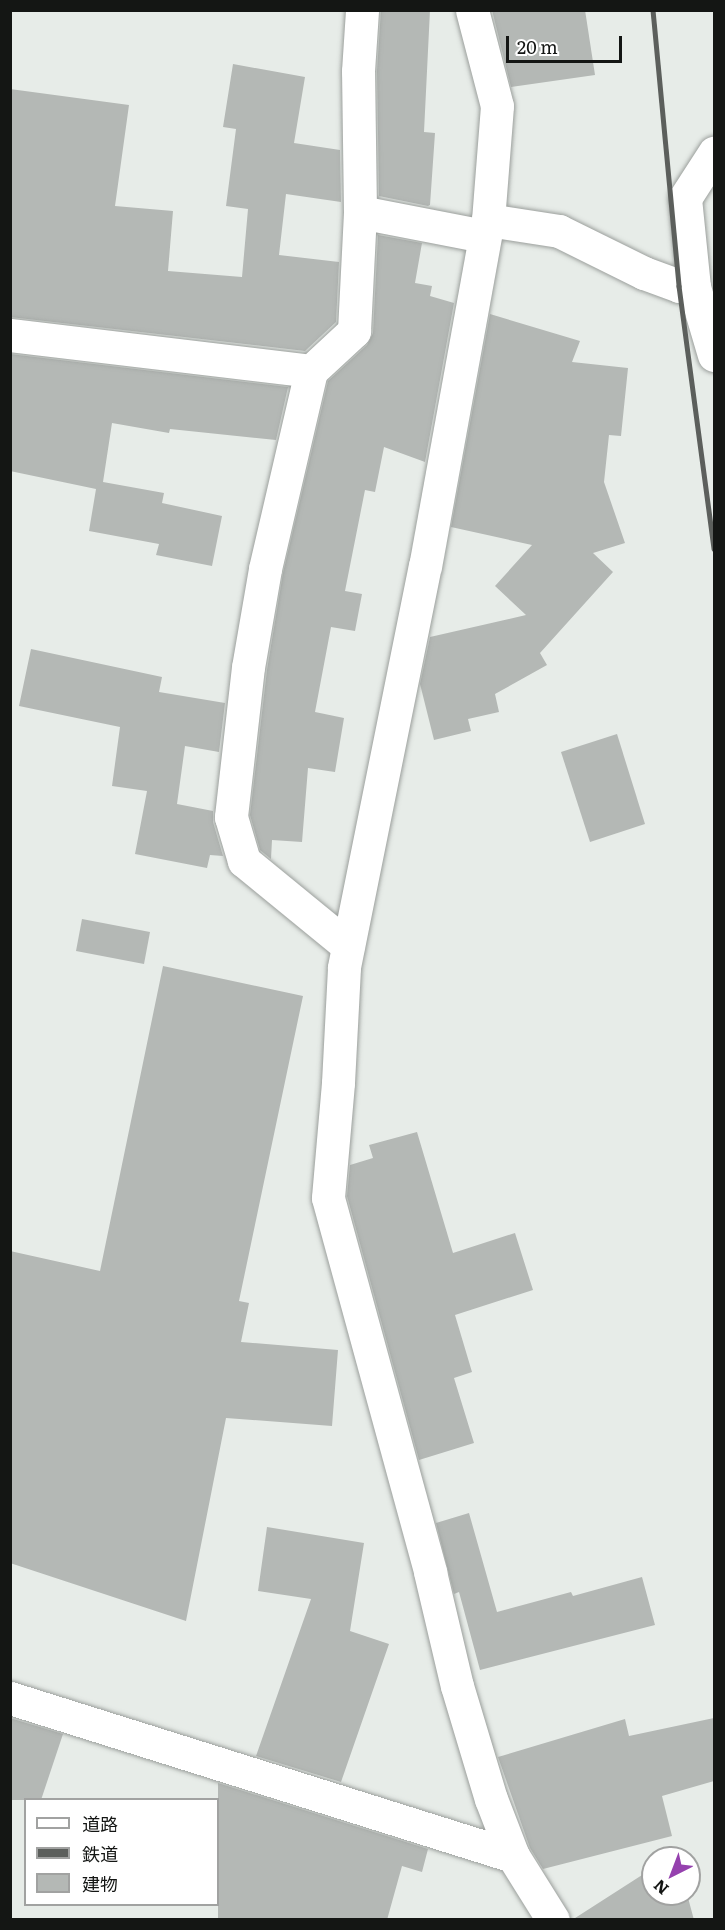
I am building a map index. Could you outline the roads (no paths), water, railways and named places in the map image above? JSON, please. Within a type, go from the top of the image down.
[{"type":"street","points":[[348,946],[244,861],[231,817],[248,667],[264,580],[311,370],[354,331],[360,212],[358,71],[362,10]]},
{"type":"street","points":[[472,10],[497,106],[486,228],[425,565],[344,968],[338,1083],[328,1198],[430,1572],[457,1686],[491,1799],[513,1856],[553,1920]]},
{"type":"street","points":[[714,153],[685,198],[694,287],[714,355]]},
{"type":"street","points":[[360,212],[486,228],[559,231],[644,273],[679,286],[694,287]]},
{"type":"street","points":[[10,335],[311,370]]},
{"type":"street","points":[[10,1698],[513,1856]]},
{"type":"railway","points":[[653,10],[679,286],[714,549]]}]
